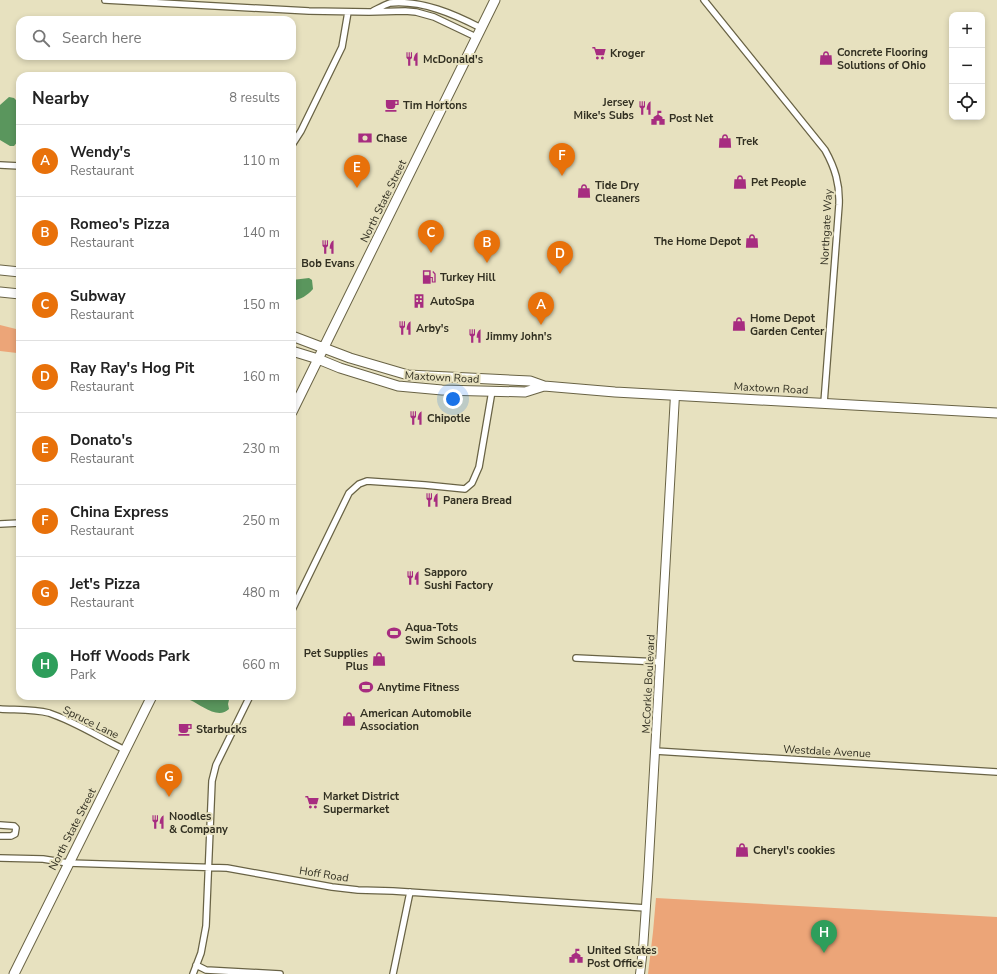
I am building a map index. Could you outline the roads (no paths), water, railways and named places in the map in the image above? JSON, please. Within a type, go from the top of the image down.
[{"type":"main road","name":"North State Street","points":[[296,404],[495,0]]},
{"type":"main road","points":[[0,270],[16,272]]},
{"type":"main road","points":[[0,292],[16,294]]},
{"type":"main road","name":"Maxtown Road","points":[[296,338],[350,358],[408,375],[530,381],[544,386],[675,395],[997,413]]},
{"type":"main road","name":"Maxtown Road","points":[[296,352],[398,386],[442,390],[525,392],[544,386]]},
{"type":"main road","points":[[442,390],[447,385],[491,384],[498,380]]},
{"type":"main road","name":"North State Street","points":[[14,974],[150,700]]},
{"type":"street","points":[[105,0],[348,12],[405,10],[434,17],[476,38]]},
{"type":"street","name":"Northgate Way","points":[[704,0],[825,150],[835,172],[838,183],[839,205],[824,404]]},
{"type":"street","points":[[369,12],[390,3],[408,1],[425,3],[441,8],[481,28]]},
{"type":"street","points":[[296,139],[342,47],[348,12]]},
{"type":"street","points":[[0,164],[16,166]]},
{"type":"street","points":[[296,602],[349,493],[359,484],[379,482],[465,489],[472,483],[479,466],[492,391]]},
{"type":"street","name":"McCorkle Boulevard","points":[[640,974],[646,908],[656,751],[675,395]]},
{"type":"street","points":[[0,524],[16,523]]},
{"type":"street","points":[[576,658],[660,662]]},
{"type":"street","points":[[193,974],[203,947],[206,926],[212,781],[216,765],[248,700]]},
{"type":"street","name":"Spruce Lane","points":[[0,709],[49,713],[125,750]]},
{"type":"street","name":"Westdale Avenue","points":[[656,751],[997,772]]},
{"type":"street","points":[[0,825],[14,826],[16,828],[15,834],[11,836],[0,836]]},
{"type":"street","name":"Hoff Road","points":[[0,858],[43,859],[68,863],[228,868],[332,887],[358,890],[410,892],[646,908]]},
{"type":"street","points":[[393,974],[410,892]]},
{"type":"street","points":[[196,965],[206,970],[280,974]]},
{"type":"place","name":"Kroger","points":[[599,53]]},
{"type":"place","name":"Concrete Flooring Solutions of Ohio","points":[[826,58]]},
{"type":"place","name":"McDonald's","points":[[412,59]]},
{"type":"place","name":"Tim Hortons","points":[[392,105]]},
{"type":"place","name":"Jersey Mike's Subs","points":[[645,108]]},
{"type":"place","name":"Post Net","points":[[658,118]]},
{"type":"place","name":"Chase","points":[[365,138]]},
{"type":"place","name":"Trek","points":[[725,141]]},
{"type":"place","name":"China Express","points":[[562,176]]},
{"type":"place","name":"Pet People","points":[[740,182]]},
{"type":"place","name":"Donato's","points":[[357,188]]},
{"type":"place","name":"Tide Dry Cleaners","points":[[584,191]]},
{"type":"place","name":"The Home Depot","points":[[752,241]]},
{"type":"place","name":"Bob Evans","points":[[328,247]]},
{"type":"place","name":"Subway","points":[[431,253]]},
{"type":"place","name":"Romeo's Pizza","points":[[487,263]]},
{"type":"place","name":"Ray Ray's Hog Pit","points":[[560,274]]},
{"type":"place","name":"Turkey Hill","points":[[429,277]]},
{"type":"place","name":"AutoSpa","points":[[419,301]]},
{"type":"place","name":"Home Depot Garden Center","points":[[739,324]]},
{"type":"place","name":"Wendy's","points":[[541,325]]},
{"type":"place","name":"Arby's","points":[[405,328]]},
{"type":"place","name":"Jimmy John's","points":[[475,336]]},
{"type":"place","name":"Chipotle","points":[[416,418]]},
{"type":"place","name":"Panera Bread","points":[[432,500]]},
{"type":"place","name":"Sapporo Sushi Factory","points":[[413,578]]},
{"type":"place","name":"Aqua-Tots Swim Schools","points":[[394,633]]},
{"type":"place","name":"Pet Supplies Plus","points":[[379,659]]},
{"type":"place","name":"Anytime Fitness","points":[[366,687]]},
{"type":"place","name":"American Automobile Association","points":[[349,719]]},
{"type":"place","name":"Starbucks","points":[[185,729]]},
{"type":"place","name":"Jet's Pizza","points":[[169,797]]},
{"type":"place","name":"Market District Supermarket","points":[[312,802]]},
{"type":"place","name":"Noodles & Company","points":[[158,822]]},
{"type":"place","name":"Cheryl's cookies","points":[[742,850]]},
{"type":"place","name":"Hoff Woods Park","points":[[824,953]]},
{"type":"place","name":"United States Post Office","points":[[576,956]]}]
